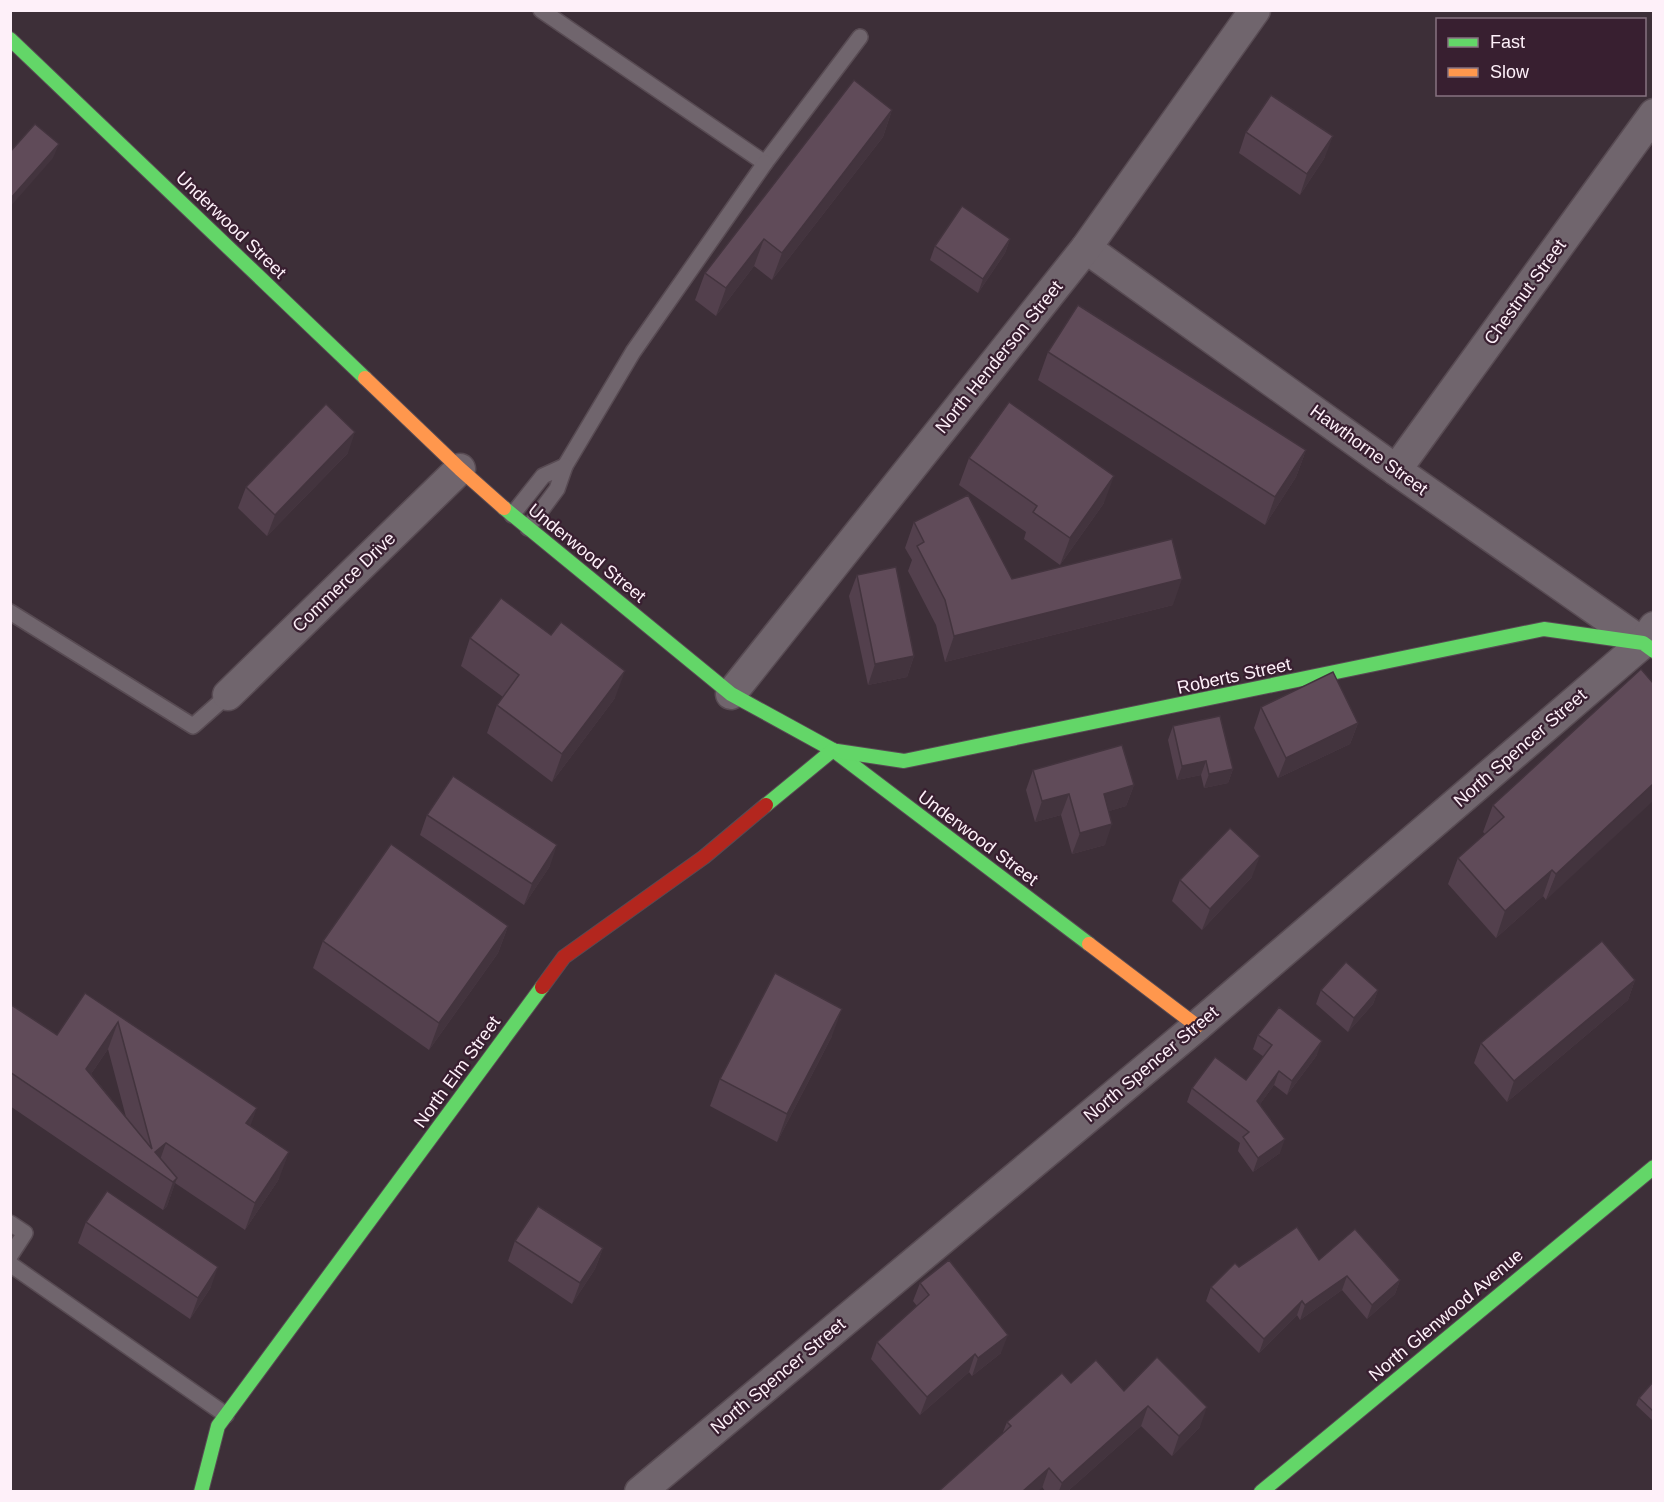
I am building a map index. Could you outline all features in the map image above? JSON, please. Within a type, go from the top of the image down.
[{"type":"street","name":"North Henderson Street","points":[[731,694],[1086,248],[1255,10]]},
{"type":"street","name":"Underwood Street","points":[[10,39],[460,470],[512,515],[731,694],[832,750],[1197,1026]]},
{"type":"street","name":"Chestnut Street","points":[[1396,470],[1653,114]]},
{"type":"street","name":"Hawthorne Street","points":[[1086,248],[1396,470],[1650,641]]},
{"type":"street","name":"Commerce Drive","points":[[228,695],[460,470]]},
{"type":"street","name":"Roberts Street","points":[[832,750],[904,761],[1544,629],[1650,641]]},
{"type":"street","name":"North Spencer Street","points":[[640,1491],[1197,1026],[1650,641]]},
{"type":"street","name":"North Elm Street","points":[[204,1491],[218,1426],[564,957],[704,857],[832,750]]},
{"type":"street","name":"North Glenwood Avenue","points":[[1261,1491],[1653,1167]]},
{"type":"lane","points":[[541,10],[765,163]]},
{"type":"lane","points":[[528,528],[557,489],[565,466],[633,352],[765,163],[860,37]]},
{"type":"lane","points":[[512,515],[543,476],[565,466]]},
{"type":"lane","points":[[10,612],[194,726],[228,695]]},
{"type":"lane","points":[[10,1223],[25,1233],[10,1256]]},
{"type":"lane","points":[[10,1264],[226,1415]]},
{"type":"building","points":[[854,80],[892,110],[782,253],[764,239],[726,288],[705,273]]},
{"type":"building","points":[[1271,95],[1333,136],[1307,174],[1246,132]]},
{"type":"building","points":[[35,124],[59,144],[10,199],[10,152]]},
{"type":"building","points":[[962,206],[1010,239],[983,279],[935,246]]},
{"type":"building","points":[[1078,305],[1306,450],[1275,497],[1048,352]]},
{"type":"building","points":[[1009,402],[1114,476],[1070,538],[1033,512],[1037,506],[969,458]]},
{"type":"building","points":[[326,404],[355,432],[275,515],[246,487]]},
{"type":"building","points":[[968,495],[1012,579],[1172,539],[1182,579],[954,636],[945,600],[917,546],[924,542],[914,522]]},
{"type":"building","points":[[896,567],[914,656],[875,664],[857,575]]},
{"type":"building","points":[[501,598],[551,635],[561,622],[625,671],[562,754],[497,705],[519,675],[470,638]]},
{"type":"building","points":[[1641,669],[1653,683],[1653,784],[1556,874],[1552,870],[1505,911],[1458,858],[1504,817],[1493,805]]},
{"type":"building","points":[[1333,672],[1358,723],[1286,758],[1261,707]]},
{"type":"building","points":[[1220,716],[1233,769],[1209,774],[1206,761],[1182,766],[1173,726]]},
{"type":"building","points":[[1122,745],[1134,785],[1104,794],[1112,824],[1080,833],[1069,794],[1042,801],[1033,770]]},
{"type":"building","points":[[453,776],[557,845],[532,884],[427,815]]},
{"type":"building","points":[[1230,828],[1260,856],[1210,909],[1180,880]]},
{"type":"building","points":[[391,844],[508,926],[439,1023],[323,941]]},
{"type":"building","points":[[1602,941],[1635,980],[1514,1081],[1481,1043]]},
{"type":"building","points":[[1346,962],[1378,990],[1354,1018],[1321,990]]},
{"type":"building","points":[[775,973],[842,1009],[787,1114],[720,1079]]},
{"type":"building","points":[[85,993],[257,1108],[246,1123],[289,1152],[255,1203],[166,1143],[155,1152],[177,1178],[173,1182],[10,1072],[10,1004],[57,1035]],"holes":[[[118,1022],[152,1149],[86,1069]]]},
{"type":"building","points":[[1279,1007],[1322,1041],[1292,1081],[1279,1071],[1257,1101],[1285,1139],[1258,1158],[1243,1137],[1249,1132],[1192,1088],[1215,1057],[1246,1080],[1272,1045],[1258,1035]]},
{"type":"building","points":[[107,1191],[218,1267],[198,1298],[86,1222]]},
{"type":"building","points":[[538,1206],[603,1248],[580,1283],[515,1241]]},
{"type":"building","points":[[1297,1227],[1319,1260],[1355,1229],[1400,1280],[1372,1305],[1347,1276],[1305,1305],[1302,1301],[1264,1339],[1211,1287],[1235,1263],[1239,1267]]},
{"type":"building","points":[[949,1260],[1008,1335],[978,1358],[975,1354],[927,1397],[877,1342],[929,1295],[920,1283]]},
{"type":"building","points":[[1157,1357],[1207,1407],[1179,1436],[1148,1406],[1062,1483],[1049,1468],[1023,1491],[939,1491],[1011,1426],[1007,1422],[1062,1373],[1071,1383],[1096,1360],[1124,1391]]},
{"type":"building","points":[[1653,1382],[1653,1411],[1639,1398]]},
{"type":"traffic: fast","points":[[10,39],[365,378]]},
{"type":"traffic: fast","points":[[504,508],[731,694],[833,750],[1089,944]]},
{"type":"traffic: fast","points":[[837,751],[904,761],[1544,629],[1643,643],[1654,651]]},
{"type":"traffic: fast","points":[[766,805],[833,750]]},
{"type":"traffic: fast","points":[[201,1492],[218,1426],[542,987]]},
{"type":"traffic: fast","points":[[1261,1492],[1654,1167]]},
{"type":"traffic: slow","points":[[365,378],[504,508]]},
{"type":"traffic: slow","points":[[1089,944],[1197,1026]]},
{"type":"traffic: jam","points":[[542,987],[564,957],[704,857],[766,805]]}]
